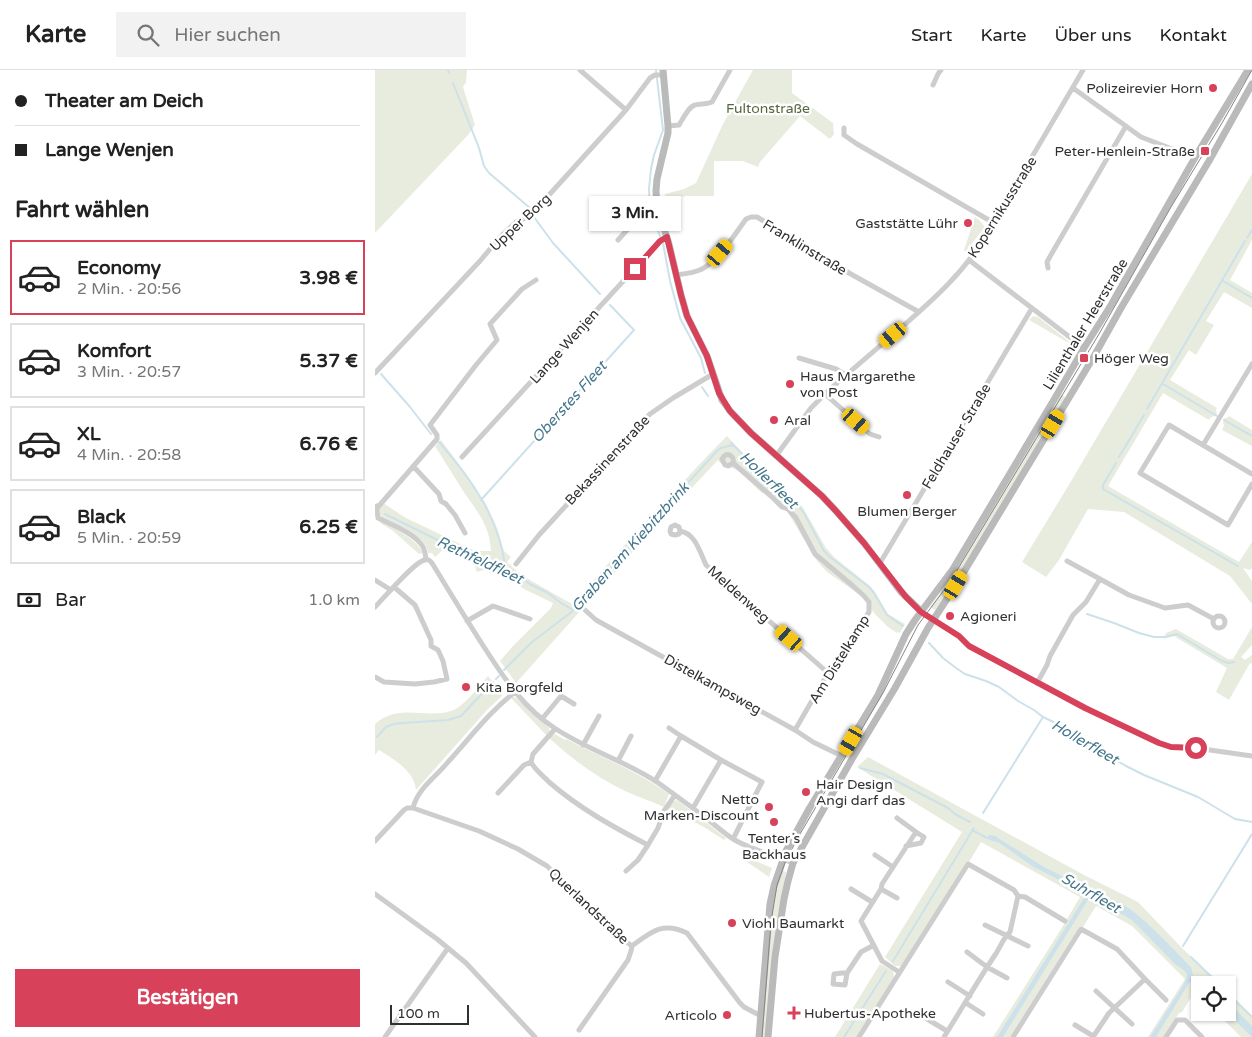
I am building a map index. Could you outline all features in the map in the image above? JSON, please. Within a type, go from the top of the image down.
[{"type":"main road","name":"Lilienthaler Heerstraße","points":[[759,1037],[770,904],[783,859],[809,809],[878,696],[906,634],[953,569],[1111,305],[1247,70]]},
{"type":"main road","points":[[660,74],[668,133],[652,208],[659,217],[663,239],[687,316],[707,356],[719,393],[730,411],[751,433],[822,496],[836,511],[864,543],[901,592],[921,612]]},
{"type":"main road","name":"Lilienthaler Heerstraße","points":[[768,1037],[775,957],[784,900],[793,863],[933,619],[956,585],[1093,358],[1252,84]]},
{"type":"street","points":[[580,70],[626,110]]},
{"type":"street","points":[[668,126],[679,125],[695,105],[712,102],[730,70]]},
{"type":"street","points":[[933,85],[941,70]]},
{"type":"street","name":"Kopernikusstraße","points":[[776,456],[811,408],[943,290],[978,250],[1083,70]]},
{"type":"street","name":"Upper Borg","points":[[375,373],[501,236],[517,222],[530,216],[626,110],[650,78],[660,74]]},
{"type":"street","points":[[1073,88],[1145,139],[1181,152]]},
{"type":"street","points":[[1049,268],[1047,262],[1126,126]]},
{"type":"street","points":[[844,128],[844,136],[849,140],[994,223]]},
{"type":"street","points":[[618,240],[644,211],[652,208]]},
{"type":"street","name":"Franklinstraße","points":[[675,275],[701,270],[709,265],[727,246],[746,219],[757,217],[849,273],[919,312]]},
{"type":"street","name":"Lange Wenjen","points":[[462,457],[663,239]]},
{"type":"street","points":[[969,260],[1084,348]]},
{"type":"street","points":[[424,560],[425,550],[421,544],[408,534],[378,518],[377,506],[437,439],[437,435],[430,425],[497,340],[490,324],[522,289],[536,280]]},
{"type":"street","name":"Feldhauser Straße","points":[[880,563],[1032,308]]},
{"type":"street","points":[[799,358],[836,369],[846,375]]},
{"type":"street","points":[[1203,445],[1251,366]]},
{"type":"street","name":"Bekassinenstraße","points":[[516,564],[545,528],[650,414],[713,374]]},
{"type":"street","points":[[825,394],[870,434],[879,437]]},
{"type":"street","points":[[1252,474],[1169,425],[1140,473],[1228,525],[1252,484]]},
{"type":"street","name":"Am Distelkamp","points":[[733,463],[782,507],[788,509],[796,518],[815,554],[869,602],[869,612],[828,673],[795,730]]},
{"type":"street","points":[[413,466],[439,494],[441,500],[455,515],[465,533]]},
{"type":"street","name":"Meldenweg","points":[[680,531],[685,531],[696,541],[706,565],[828,673]]},
{"type":"street","points":[[375,607],[414,566],[424,560]]},
{"type":"street","points":[[424,560],[432,563],[467,621],[515,692],[542,719],[583,745],[655,781],[733,839],[793,863]]},
{"type":"street","points":[[1067,561],[1129,595],[1165,608],[1188,605],[1214,619]]},
{"type":"street","points":[[1037,683],[1073,615],[1086,602],[1099,579]]},
{"type":"street","points":[[375,580],[393,589],[415,605],[431,640],[431,646],[438,650],[441,655],[447,679],[415,684],[384,682],[375,677]]},
{"type":"street","points":[[467,621],[493,606],[529,619]]},
{"type":"street","name":"Distelkampsweg","points":[[585,610],[596,620],[795,730],[813,742],[842,756]]},
{"type":"street","points":[[921,612],[959,636],[969,646],[1037,683],[1159,743],[1171,747],[1196,748],[1252,756]]},
{"type":"street","points":[[375,841],[404,810],[413,808],[417,795],[447,764],[490,714],[515,692]]},
{"type":"street","points":[[542,719],[561,696],[574,704]]},
{"type":"street","points":[[583,745],[599,716]]},
{"type":"street","points":[[669,728],[721,760],[762,782],[733,839]]},
{"type":"street","points":[[555,729],[533,754],[531,762],[535,769],[571,800],[599,819],[648,845]]},
{"type":"street","points":[[618,761],[631,736]]},
{"type":"street","points":[[655,781],[681,736]]},
{"type":"street","points":[[693,808],[721,760]]},
{"type":"street","points":[[498,793],[524,765],[531,762]]},
{"type":"street","points":[[625,872],[638,860],[648,845],[658,828],[663,811],[675,795]]},
{"type":"street","name":"Querlandstraße","points":[[413,808],[511,845],[547,866],[622,939],[632,946],[652,931],[675,928],[687,933],[739,1003],[761,1016]]},
{"type":"street","points":[[897,818],[924,837],[921,843],[906,846]]},
{"type":"street","points":[[899,972],[882,961],[861,921],[881,889],[882,884],[916,832]]},
{"type":"street","points":[[875,855],[893,867]]},
{"type":"street","points":[[859,1037],[968,864],[1014,890],[1018,896],[1010,932],[977,981],[966,1003],[945,1035],[927,1019]]},
{"type":"street","points":[[851,888],[872,902]]},
{"type":"street","points":[[881,889],[897,898]]},
{"type":"street","points":[[375,894],[467,964],[535,1037]]},
{"type":"street","points":[[1018,896],[1025,897],[1065,921]]},
{"type":"street","points":[[985,925],[1027,946]]},
{"type":"street","points":[[1013,1037],[1081,929],[1117,949],[1166,1000]]},
{"type":"street","points":[[847,974],[861,952],[873,945]]},
{"type":"street","points":[[579,1030],[628,960],[632,946]]},
{"type":"street","points":[[385,1037],[448,948]]},
{"type":"street","points":[[967,952],[1007,978]]},
{"type":"street","points":[[1075,1025],[1093,1036],[1109,1013],[1145,978]]},
{"type":"street","points":[[949,982],[970,996]]},
{"type":"street","points":[[1096,991],[1132,1024]]},
{"type":"street","points":[[966,1003],[983,1014]]},
{"type":"street","points":[[1166,1037],[1177,1020],[1185,1020],[1202,1037]]},
{"type":"green space","points":[[375,70],[467,70],[466,82],[463,87],[475,125],[468,135],[375,233]]},
{"type":"green space","name":"Fultonstraße","points":[[753,70],[792,70],[792,93],[833,123],[834,134],[830,139],[800,116],[760,162],[758,167],[743,161],[714,161],[714,196],[686,196],[666,202],[665,194],[684,189],[696,183],[723,124]]},
{"type":"green space","points":[[1252,174],[1252,240],[1230,280],[1252,293],[1252,308],[1224,292],[1206,321],[1214,325],[1196,355],[1189,350],[1170,380],[1217,408],[1217,414],[1209,420],[1163,393],[1108,486],[1239,562],[1252,542],[1252,568],[1250,570],[1243,568],[1252,581],[1252,604],[1230,576],[1124,512],[1088,509],[1059,560],[1046,577],[1022,562]]},
{"type":"green space","points":[[975,217],[985,227],[965,252],[964,250]]},
{"type":"green space","points":[[1033,316],[1038,317],[1076,347],[1029,320]]},
{"type":"green space","points":[[1061,394],[1066,398],[947,594],[935,610],[930,607],[945,586]]},
{"type":"green space","points":[[1229,416],[1252,430],[1252,446],[1222,430],[1224,426],[1223,421]]},
{"type":"green space","points":[[727,436],[760,471],[802,506],[826,548],[834,557],[870,586],[888,614],[905,624],[900,633],[888,627],[874,613],[863,597],[827,572],[817,561],[787,511],[762,493],[737,470],[724,466],[718,460],[656,526],[516,683],[500,661],[551,608],[553,603],[524,589],[505,575],[494,574],[484,570],[477,572],[473,561],[445,548],[435,557],[432,553],[428,553],[423,542],[387,521],[379,513],[383,503],[406,518],[475,551],[491,551],[483,520],[435,446],[441,440],[485,502],[497,528],[504,551],[511,557],[507,562],[521,575],[572,604],[648,519]]},
{"type":"green space","points":[[382,522],[411,539],[423,553],[419,554],[392,530],[380,523]]},
{"type":"green space","points":[[1252,627],[1252,645],[1241,657],[1245,660],[1252,655],[1252,664],[1250,663],[1229,700],[1216,692],[1227,668],[1174,636],[1163,639],[1166,633],[1176,629],[1228,659],[1233,659]]},
{"type":"green space","points":[[488,676],[502,696],[487,710],[416,790],[412,777],[403,767],[379,750],[375,755],[375,724],[393,714],[441,713],[456,709],[466,701]]},
{"type":"green space","points":[[511,698],[517,698],[549,728],[550,732],[547,736]]},
{"type":"green space","points":[[555,734],[644,778],[669,794],[664,807],[614,786],[594,774],[549,738]]},
{"type":"green space","points":[[868,757],[1084,875],[1138,902],[1212,976],[1191,976],[1191,997],[1182,1012],[1179,1013],[1164,1037],[1148,1037],[1185,979],[1132,926],[1096,906],[1083,927],[1080,926],[1010,1037],[993,1037],[1080,897],[981,842],[969,862],[967,861],[904,963],[901,966],[895,966],[885,957],[962,832],[857,767]]},
{"type":"green space","points":[[677,800],[726,838],[724,840],[704,827],[667,808],[672,802]]},
{"type":"green space","points":[[746,857],[772,868],[769,877],[744,860]]},
{"type":"green space","points":[[781,870],[786,872],[766,1037],[761,1037],[771,909]]},
{"type":"green space","points":[[880,964],[893,971],[894,977],[857,1037],[835,1037]]},
{"type":"green space","points":[[1236,999],[1252,1016],[1252,1037],[1241,1037],[1225,1021],[1236,1021]]},
{"type":"water","points":[[989,835],[995,836],[1044,867],[1095,894],[1111,901],[1119,902],[1129,908],[1153,928],[1191,967],[1193,974],[1191,982],[1156,1037],[1150,1037],[1184,984],[1187,975],[1132,920],[1091,895],[1003,1037],[997,1037],[1086,895],[1032,866],[998,842],[987,838]]},
{"type":"water","points":[[1236,1010],[1252,1026],[1252,1037],[1235,1021]]},
{"type":"waterway","name":"Hollerfleet","points":[[656,70],[663,130],[651,169],[649,189],[650,211],[663,243],[670,281],[680,318],[701,358],[705,373]]},
{"type":"waterway","name":"Oberstes Fleet","points":[[453,83],[479,148],[484,166],[489,173],[530,208]]},
{"type":"waterway","name":"Oberstes Fleet","points":[[534,217],[553,243],[600,294]]},
{"type":"waterway","points":[[1247,238],[1252,230]]},
{"type":"waterway","points":[[1147,409],[1245,241]]},
{"type":"waterway","points":[[1223,281],[1252,298]]},
{"type":"waterway","name":"Oberstes Fleet","points":[[481,500],[634,330],[610,305]]},
{"type":"waterway","points":[[381,374],[431,434]]},
{"type":"waterway","points":[[1163,384],[1217,416]]},
{"type":"waterway","name":"Hollerfleet","points":[[702,387],[708,396]]},
{"type":"waterway","points":[[1119,457],[1144,415]]},
{"type":"waterway","points":[[1224,420],[1252,436]]},
{"type":"waterway","name":"Oberstes Fleet","points":[[439,442],[462,470],[491,516],[502,550],[505,568]]},
{"type":"waterway","name":"Hollerfleet","points":[[731,443],[770,482],[796,503],[804,513],[824,551],[869,587],[887,615],[903,626]]},
{"type":"waterway","name":"Graben am Kiebitzbrink","points":[[504,670],[532,642],[574,610],[716,452],[721,448],[733,445]]},
{"type":"waterway","points":[[1116,463],[1103,485],[1103,489],[1238,566]]},
{"type":"waterway","name":"Rethfeldfleet","points":[[385,514],[484,563],[505,568],[573,610]]},
{"type":"waterway","points":[[1087,614],[1154,637],[1177,634],[1222,661],[1234,662]]},
{"type":"waterway","name":"Hollerfleet","points":[[929,643],[943,658],[965,674],[999,687],[1043,717],[1064,727],[1088,744],[1126,766],[1198,797],[1235,819],[1252,822]]},
{"type":"waterway","name":"Graben am Kiebitzbrink","points":[[496,679],[499,676]]},
{"type":"waterway","name":"Graben am Kiebitzbrink","points":[[377,737],[386,727],[394,724],[448,720],[461,716],[493,682]]},
{"type":"waterway","points":[[983,813],[1043,717]]},
{"type":"waterway","points":[[860,768],[883,774],[948,808],[970,822]]},
{"type":"waterway","points":[[893,961],[974,828]]},
{"type":"waterway","name":"Suhrfleet","points":[[972,830],[987,838]]},
{"type":"waterway","points":[[1183,946],[1252,834]]},
{"type":"waterway","points":[[1191,957],[1211,976]]},
{"type":"waterway","points":[[844,1037],[886,971]]},
{"type":"waterway","points":[[1236,1002],[1252,1017]]},
{"type":"tram line","points":[[762,1037],[771,922],[777,885],[786,860],[883,693],[918,625],[950,582],[1099,334],[1252,70]]},
{"type":"place","name":"Polizeirevier Horn","points":[[1213,88]]},
{"type":"place","name":"Peter-Henlein-Straße","points":[[1205,151]]},
{"type":"place","name":"Gaststätte Lühr","points":[[968,223]]},
{"type":"place","name":"Höger Weg","points":[[1084,358]]},
{"type":"place","name":"Haus Margarethe von Post","points":[[790,384]]},
{"type":"place","name":"Aral","points":[[774,420]]},
{"type":"place","name":"Blumen Berger","points":[[907,495]]},
{"type":"place","name":"Agioneri","points":[[950,616]]},
{"type":"place","name":"Kita Borgfeld","points":[[466,687]]},
{"type":"place","name":"Hair Design Angi darf das","points":[[806,792]]},
{"type":"place","name":"Netto Marken-Discount","points":[[769,807]]},
{"type":"place","name":"Tenter´s Backhaus","points":[[774,822]]},
{"type":"place","name":"Viohl Baumarkt","points":[[732,923]]},
{"type":"place","name":"Hubertus-Apotheke","points":[[794,1013]]},
{"type":"place","name":"Articolo","points":[[727,1015]]},
{"type":"route","points":[[635,269],[660,241],[667,237],[675,275],[687,316],[707,356],[719,393],[730,411],[751,433],[822,496],[864,543],[901,592],[921,612],[959,636],[969,646],[1098,714],[1159,743],[1171,747],[1196,748]]}]
